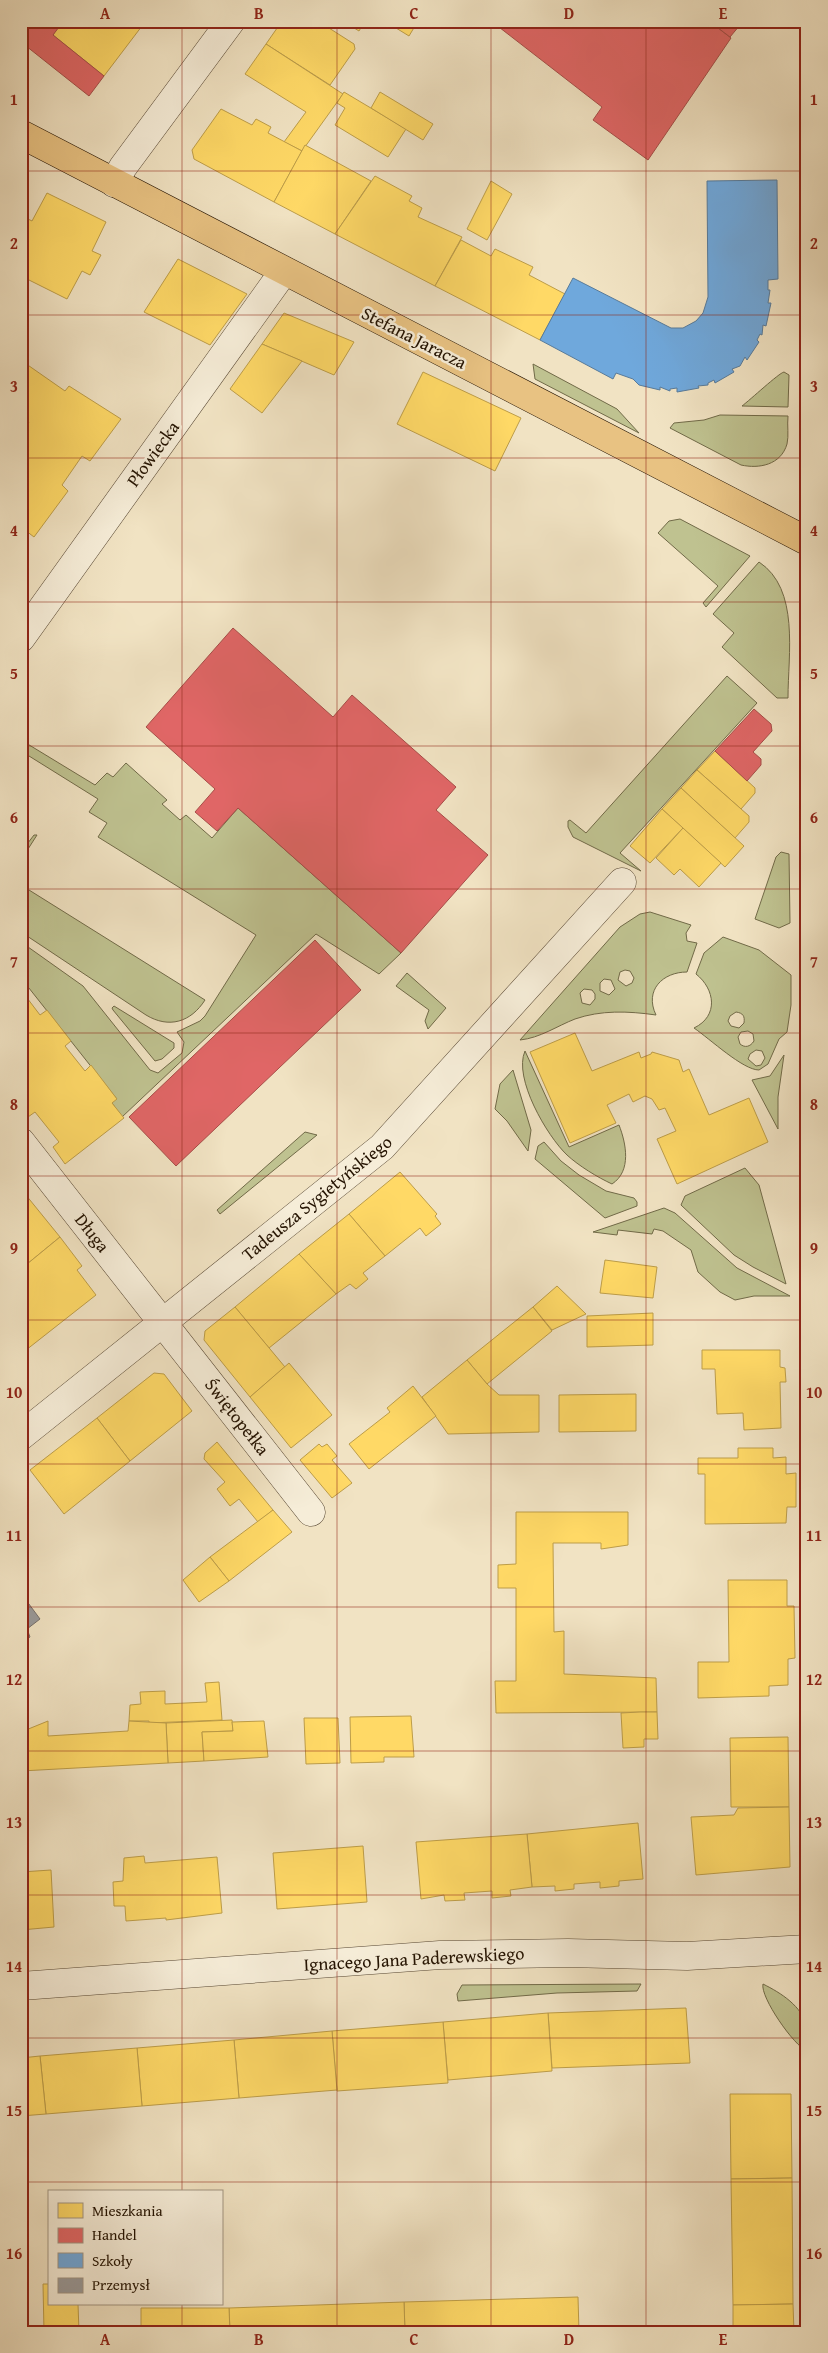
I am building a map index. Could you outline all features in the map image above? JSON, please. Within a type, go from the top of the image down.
[{"type":"main road","name":"Stefana Jaracza","points":[[21,134],[807,541]]},
{"type":"street","points":[[114,183],[123,167],[231,21]]},
{"type":"street","name":"Płowiecka","points":[[21,638],[284,271]]},
{"type":"street","name":"Tadeusza Sygietyńskiego","points":[[21,1436],[386,1144],[622,882]]},
{"type":"street","name":"Długa","points":[[21,1142],[162,1323]]},
{"type":"street","name":"Świętopełka","points":[[162,1323],[312,1512]]},
{"type":"street","name":"Ignacego Jana Paderewskiego","points":[[21,1986],[440,1955],[568,1953],[687,1956],[807,1949]]},
{"type":"green space","points":[[533,364],[617,409],[639,433],[535,379]]},
{"type":"green space","points":[[784,372],[789,375],[788,407],[742,406],[776,377]]},
{"type":"green space","points":[[720,415],[788,416],[788,441],[784,451],[780,457],[769,464],[762,466],[741,465],[670,428],[674,423],[704,420]]},
{"type":"green space","points":[[680,519],[750,556],[706,607],[703,603],[718,586],[658,533],[669,521]]},
{"type":"green space","points":[[759,562],[772,574],[781,588],[786,605],[790,643],[788,698],[777,698],[722,647],[734,633],[713,614]]},
{"type":"green space","points":[[727,676],[757,703],[620,853],[641,871],[573,837],[568,827],[568,821],[570,820],[586,833]]},
{"type":"green space","points":[[21,740],[95,785],[107,773],[113,777],[126,763],[167,800],[162,804],[180,820],[186,815],[212,838],[238,808],[401,953],[379,974],[316,934],[122,1117],[112,1103],[116,1098],[21,978],[21,942],[83,986],[150,1070],[158,1073],[182,1053],[184,1042],[177,1032],[200,1021],[205,1016],[256,935],[98,837],[107,823],[89,812],[98,799],[21,751]]},
{"type":"green space","points":[[34,835],[37,835],[21,860],[21,852]]},
{"type":"green space","points":[[781,852],[789,854],[790,923],[779,928],[755,919],[776,857]]},
{"type":"green space","points":[[21,885],[205,1000],[193,1014],[179,1021],[163,1022],[146,1015],[21,932]]},
{"type":"green space","points":[[650,912],[691,925],[686,933],[687,941],[697,943],[687,972],[670,975],[663,979],[654,990],[652,998],[656,1015],[625,1012],[595,1014],[575,1019],[534,1037],[520,1040],[620,927],[640,914]],"holes":[[[630,971],[634,978],[632,983],[626,986],[618,980],[620,972]],[[604,979],[611,980],[615,989],[609,995],[600,991],[600,983]],[[584,989],[592,990],[595,994],[595,999],[590,1005],[582,1003],[580,993]]]},
{"type":"green space","points":[[723,937],[759,950],[791,975],[791,1005],[787,1032],[779,1039],[768,1064],[759,1070],[752,1069],[736,1060],[694,1028],[708,1017],[711,1010],[712,1002],[707,987],[696,974],[704,953]],"holes":[[[736,1012],[742,1014],[744,1018],[744,1023],[739,1028],[731,1026],[728,1021],[730,1016]],[[748,1031],[753,1034],[754,1041],[751,1045],[740,1044],[738,1037],[741,1032]],[[756,1050],[762,1051],[765,1058],[761,1065],[756,1066],[748,1059],[750,1054]]]},
{"type":"green space","points":[[407,973],[446,1008],[428,1029],[425,1021],[429,1010],[396,986]]},
{"type":"green space","points":[[114,1006],[174,1043],[174,1048],[162,1059],[155,1061],[113,1010]]},
{"type":"green space","points":[[525,1051],[569,1147],[619,1125],[624,1140],[626,1156],[623,1172],[612,1184],[588,1171],[572,1159],[550,1135],[528,1091],[524,1076],[523,1062]]},
{"type":"green space","points":[[784,1055],[778,1097],[778,1129],[752,1080],[770,1076]]},
{"type":"green space","points":[[513,1070],[531,1130],[528,1151],[507,1121],[495,1109],[500,1084]]},
{"type":"green space","points":[[305,1132],[317,1135],[220,1214],[217,1210]]},
{"type":"green space","points":[[544,1142],[561,1161],[579,1175],[606,1191],[634,1198],[637,1206],[605,1218],[535,1159],[538,1146]]},
{"type":"green space","points":[[745,1168],[759,1185],[786,1284],[734,1255],[681,1205],[685,1196]]},
{"type":"green space","points":[[664,1208],[675,1213],[737,1268],[790,1296],[754,1296],[735,1300],[720,1292],[698,1272],[691,1250],[663,1231],[654,1229],[652,1234],[618,1230],[617,1235],[593,1232]]},
{"type":"green space","points":[[641,1984],[637,1991],[557,1993],[458,2001],[457,1994],[462,1985]]},
{"type":"green space","points":[[763,1984],[784,1996],[801,2013],[807,2027],[807,2051],[794,2040],[772,2010],[763,1990]]},
{"type":"building: Mieszkania","points":[[61,21],[145,22],[104,76],[53,35]]},
{"type":"building: Mieszkania","points":[[282,21],[318,21],[354,44],[355,49],[330,85],[266,44]]},
{"type":"building: Mieszkania","points":[[343,21],[365,21],[359,31]]},
{"type":"building: Mieszkania","points":[[401,21],[418,21],[409,36],[396,28]]},
{"type":"building: Mieszkania","points":[[266,44],[343,94],[302,151],[284,142],[306,112],[245,74]]},
{"type":"building: Mieszkania","points":[[344,92],[406,129],[388,157],[335,125],[345,108],[337,103]]},
{"type":"building: Mieszkania","points":[[380,92],[433,124],[423,140],[371,108]]},
{"type":"building: Mieszkania","points":[[221,109],[252,125],[256,119],[271,127],[268,133],[302,151],[274,202],[194,159],[192,150]]},
{"type":"building: Mieszkania","points":[[305,145],[371,181],[335,234],[274,202]]},
{"type":"building: Mieszkania","points":[[375,176],[412,196],[409,201],[422,208],[418,217],[462,237],[435,286],[335,234]]},
{"type":"building: Mieszkania","points":[[21,179],[27,182],[21,194]]},
{"type":"building: Mieszkania","points":[[491,181],[512,194],[487,240],[467,229]]},
{"type":"building: Mieszkania","points":[[47,193],[106,222],[92,251],[101,255],[90,275],[82,271],[67,299],[21,276],[21,244],[23,240],[21,239],[21,232],[28,219],[32,221]]},
{"type":"building: Mieszkania","points":[[461,240],[491,256],[495,249],[533,267],[529,275],[565,294],[540,340],[435,286]]},
{"type":"building: Mieszkania","points":[[178,259],[247,294],[210,345],[144,312]]},
{"type":"building: Mieszkania","points":[[284,313],[354,342],[334,375],[262,344]]},
{"type":"building: Mieszkania","points":[[262,344],[302,361],[262,413],[230,389]]},
{"type":"building: Mieszkania","points":[[22,361],[65,391],[69,386],[121,419],[90,461],[82,456],[62,485],[68,491],[34,537],[21,527],[21,435],[29,422],[21,416]]},
{"type":"building: Mieszkania","points":[[423,372],[521,418],[495,471],[397,424]]},
{"type":"building: Mieszkania","points":[[715,751],[755,788],[755,793],[741,809],[697,770]]},
{"type":"building: Mieszkania","points":[[697,770],[749,816],[749,822],[735,838],[681,788]]},
{"type":"building: Mieszkania","points":[[681,788],[744,846],[725,867],[662,809]]},
{"type":"building: Mieszkania","points":[[662,809],[683,828],[650,863],[630,846]]},
{"type":"building: Mieszkania","points":[[683,828],[721,863],[699,887],[680,869],[674,875],[656,858]]},
{"type":"building: Mieszkania","points":[[21,990],[40,1015],[47,1010],[71,1041],[65,1046],[85,1071],[91,1065],[117,1099],[112,1103],[124,1118],[65,1164],[53,1147],[59,1142],[35,1112],[28,1117],[21,1108],[21,1098],[24,1096],[21,1093]]},
{"type":"building: Mieszkania","points":[[575,1033],[592,1071],[639,1052],[641,1058],[652,1052],[679,1060],[683,1072],[689,1069],[709,1115],[749,1098],[768,1142],[677,1184],[657,1139],[676,1131],[665,1108],[659,1110],[652,1099],[645,1096],[633,1102],[629,1094],[607,1105],[616,1123],[570,1143],[530,1052]]},
{"type":"building: Mieszkania","points":[[400,1172],[437,1214],[435,1216],[441,1224],[426,1236],[420,1228],[385,1256],[349,1214]]},
{"type":"building: Mieszkania","points":[[21,1189],[60,1237],[21,1269]]},
{"type":"building: Mieszkania","points":[[349,1214],[385,1256],[363,1273],[368,1279],[356,1289],[350,1284],[336,1294],[299,1254]]},
{"type":"building: Mieszkania","points":[[60,1237],[82,1266],[77,1270],[96,1295],[21,1354],[21,1269]]},
{"type":"building: Mieszkania","points":[[299,1254],[336,1294],[269,1348],[235,1307]]},
{"type":"building: Mieszkania","points":[[605,1260],[657,1267],[653,1298],[600,1293]]},
{"type":"building: Mieszkania","points":[[557,1286],[586,1314],[552,1330],[533,1307]]},
{"type":"building: Mieszkania","points":[[235,1307],[285,1367],[250,1397],[204,1340],[205,1331]]},
{"type":"building: Mieszkania","points":[[533,1307],[552,1331],[487,1384],[467,1360]]},
{"type":"building: Mieszkania","points":[[653,1313],[653,1345],[587,1347],[587,1316]]},
{"type":"building: Mieszkania","points":[[702,1350],[780,1350],[780,1367],[785,1368],[786,1382],[780,1382],[781,1428],[744,1430],[743,1413],[717,1414],[715,1369],[702,1369]]},
{"type":"building: Mieszkania","points":[[467,1360],[499,1395],[539,1395],[539,1432],[448,1434],[422,1397]]},
{"type":"building: Mieszkania","points":[[289,1363],[332,1415],[291,1448],[250,1397]]},
{"type":"building: Mieszkania","points":[[154,1373],[164,1374],[192,1411],[130,1461],[97,1418]]},
{"type":"building: Mieszkania","points":[[413,1386],[436,1416],[369,1469],[349,1444],[390,1412],[387,1408]]},
{"type":"building: Mieszkania","points":[[636,1394],[636,1431],[559,1432],[559,1395]]},
{"type":"building: Mieszkania","points":[[97,1418],[130,1461],[64,1514],[30,1470]]},
{"type":"building: Mieszkania","points":[[217,1442],[273,1510],[258,1522],[239,1499],[230,1506],[217,1489],[225,1482],[204,1459],[205,1453]]},
{"type":"building: Mieszkania","points":[[319,1444],[322,1447],[327,1444],[337,1456],[332,1460],[352,1483],[332,1498],[300,1460]]},
{"type":"building: Mieszkania","points":[[738,1448],[773,1448],[773,1458],[786,1457],[786,1474],[796,1473],[796,1507],[787,1507],[786,1523],[705,1524],[705,1474],[698,1474],[698,1458],[738,1458]]},
{"type":"building: Mieszkania","points":[[273,1510],[292,1532],[229,1581],[210,1557]]},
{"type":"building: Mieszkania","points":[[516,1512],[628,1512],[628,1545],[601,1549],[601,1543],[553,1543],[554,1632],[564,1631],[564,1674],[656,1678],[657,1712],[496,1713],[495,1681],[516,1681],[516,1588],[498,1588],[498,1565],[516,1564]]},
{"type":"building: Mieszkania","points":[[210,1557],[229,1581],[199,1602],[183,1580]]},
{"type":"building: Mieszkania","points":[[728,1580],[787,1580],[787,1606],[794,1606],[795,1658],[788,1659],[788,1685],[769,1686],[769,1696],[698,1698],[698,1662],[729,1662]]},
{"type":"building: Mieszkania","points":[[219,1682],[222,1720],[149,1723],[149,1721],[129,1721],[130,1705],[141,1704],[140,1692],[165,1691],[165,1704],[207,1702],[205,1683]]},
{"type":"building: Mieszkania","points":[[657,1712],[658,1739],[644,1739],[644,1747],[623,1748],[621,1713]]},
{"type":"building: Mieszkania","points":[[411,1716],[414,1757],[384,1757],[384,1762],[351,1763],[350,1717]]},
{"type":"building: Mieszkania","points":[[304,1718],[338,1718],[340,1763],[306,1764]]},
{"type":"building: Mieszkania","points":[[232,1720],[233,1731],[202,1732],[204,1761],[168,1763],[166,1723]]},
{"type":"building: Mieszkania","points":[[48,1721],[48,1736],[128,1731],[129,1721],[166,1723],[168,1763],[21,1771],[21,1732]]},
{"type":"building: Mieszkania","points":[[264,1721],[268,1757],[204,1761],[202,1732],[233,1731],[232,1722]]},
{"type":"building: Mieszkania","points":[[788,1737],[789,1807],[731,1807],[730,1738]]},
{"type":"building: Mieszkania","points":[[789,1807],[790,1867],[696,1875],[691,1817],[734,1815],[738,1808]]},
{"type":"building: Mieszkania","points":[[638,1823],[643,1879],[619,1881],[619,1886],[600,1888],[600,1882],[574,1884],[574,1889],[555,1891],[555,1886],[532,1887],[527,1834]]},
{"type":"building: Mieszkania","points":[[527,1834],[532,1887],[510,1890],[511,1896],[492,1898],[492,1891],[464,1893],[465,1900],[445,1901],[444,1895],[421,1899],[416,1842]]},
{"type":"building: Mieszkania","points":[[363,1846],[367,1902],[277,1909],[273,1853]]},
{"type":"building: Mieszkania","points":[[144,1856],[145,1863],[217,1857],[222,1913],[166,1920],[166,1918],[126,1921],[125,1906],[114,1906],[113,1882],[123,1881],[124,1858]]},
{"type":"building: Mieszkania","points":[[51,1870],[54,1927],[21,1930],[21,1872]]},
{"type":"building: Mieszkania","points":[[686,2008],[690,2063],[552,2068],[548,2013]]},
{"type":"building: Mieszkania","points":[[548,2013],[552,2071],[448,2080],[443,2022]]},
{"type":"building: Mieszkania","points":[[443,2022],[448,2083],[337,2091],[332,2031]]},
{"type":"building: Mieszkania","points":[[332,2031],[337,2090],[239,2098],[234,2040]]},
{"type":"building: Mieszkania","points":[[234,2040],[239,2098],[142,2106],[137,2048]]},
{"type":"building: Mieszkania","points":[[137,2048],[142,2106],[46,2114],[40,2056]]},
{"type":"building: Mieszkania","points":[[40,2056],[46,2114],[21,2116],[21,2058]]},
{"type":"building: Mieszkania","points":[[730,2094],[791,2094],[792,2178],[731,2179]]},
{"type":"building: Mieszkania","points":[[792,2178],[793,2304],[733,2305],[731,2179]]},
{"type":"building: Mieszkania","points":[[43,2284],[48,2284],[48,2306],[78,2306],[79,2332],[44,2332]]},
{"type":"building: Mieszkania","points":[[578,2297],[579,2332],[405,2332],[404,2302]]},
{"type":"building: Mieszkania","points":[[404,2302],[405,2332],[230,2332],[229,2308]]},
{"type":"building: Mieszkania","points":[[793,2304],[794,2332],[733,2332],[733,2305]]},
{"type":"building: Mieszkania","points":[[141,2308],[229,2308],[230,2332],[141,2332]]},
{"type":"building: Handel","points":[[21,21],[62,23],[53,35],[104,76],[89,96],[21,42]]},
{"type":"building: Handel","points":[[497,21],[709,21],[731,38],[648,160],[593,120],[602,107],[495,24]]},
{"type":"building: Handel","points":[[709,21],[735,21],[740,25],[730,37]]},
{"type":"building: Handel","points":[[233,628],[333,717],[352,695],[456,787],[436,810],[488,855],[401,953],[238,808],[217,831],[195,812],[215,789],[146,727]]},
{"type":"building: Handel","points":[[754,709],[771,724],[772,731],[753,752],[761,759],[761,765],[747,781],[715,751]]},
{"type":"building: Handel","points":[[315,940],[361,990],[176,1166],[129,1117]]},
{"type":"building: Szkoły","points":[[777,180],[778,279],[768,280],[768,290],[770,290],[768,303],[771,303],[766,326],[763,325],[762,335],[760,334],[757,340],[759,342],[747,360],[745,357],[740,366],[732,369],[734,372],[715,383],[714,380],[708,383],[708,385],[698,386],[699,388],[677,392],[677,388],[670,389],[670,391],[660,387],[660,390],[639,385],[633,379],[616,373],[613,379],[540,340],[573,278],[671,328],[683,328],[696,321],[703,313],[708,297],[707,181]]},
{"type":"building: Przemysł","points":[[23,1596],[40,1619],[27,1629],[30,1637],[21,1643]]}]
